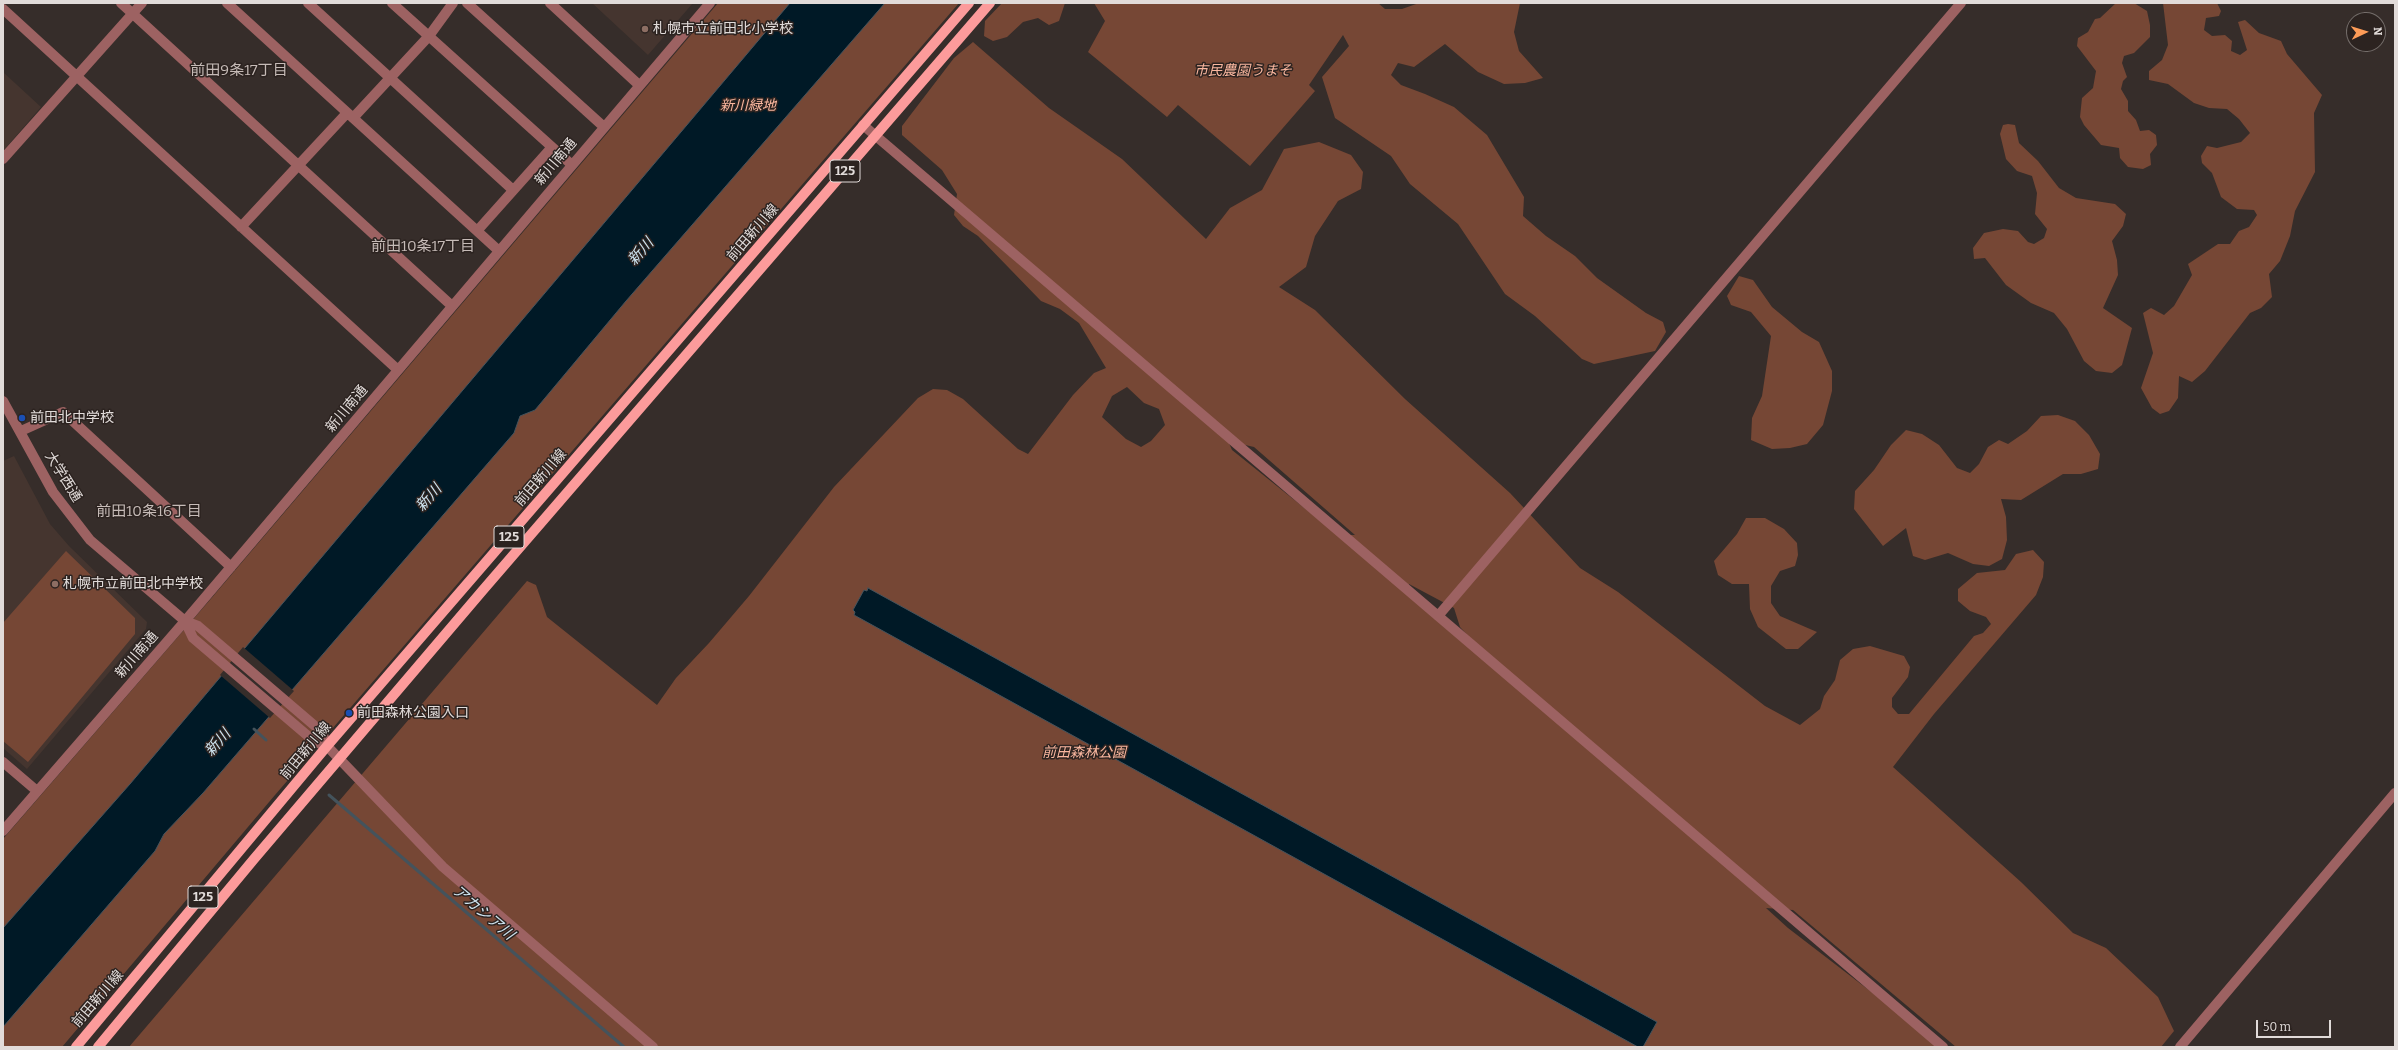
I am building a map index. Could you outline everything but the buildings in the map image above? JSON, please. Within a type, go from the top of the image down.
[{"type":"main road","name":"前田新川線","points":[[76,1047],[328,746],[969,3]]},
{"type":"main road","name":"前田新川線","points":[[98,1047],[340,759],[990,3]]},
{"type":"street","points":[[121,3],[452,306]]},
{"type":"street","points":[[3,159],[142,3]]},
{"type":"street","points":[[227,3],[498,251]]},
{"type":"street","points":[[308,3],[513,190]]},
{"type":"street","points":[[392,3],[572,165]]},
{"type":"street","points":[[241,227],[350,115],[390,78],[428,36],[453,3]]},
{"type":"street","points":[[467,3],[604,127]]},
{"type":"street","points":[[550,3],[639,85]]},
{"type":"street","name":"新川南通","points":[[3,831],[186,620],[710,3]]},
{"type":"street","points":[[1438,616],[1961,3]]},
{"type":"street","points":[[3,9],[398,370]]},
{"type":"street","points":[[863,126],[1943,1047]]},
{"type":"street","points":[[477,231],[552,147]]},
{"type":"street","name":"大学西通","points":[[3,401],[53,492],[90,540],[186,620],[201,628],[322,732],[328,746]]},
{"type":"street","points":[[21,432],[63,412],[231,567]]},
{"type":"street","points":[[186,620],[193,638],[314,742],[328,746],[443,867],[653,1047]]},
{"type":"street","points":[[3,762],[37,791]]},
{"type":"street","points":[[2180,1047],[2395,793]]},
{"type":"shaded area","name":"札幌市立前田北小学校","points":[[592,3],[693,3],[648,55]]},
{"type":"shaded area","points":[[3,72],[41,107],[3,151]]},
{"type":"shaded area","name":"札幌市立前田北中学校","points":[[14,456],[50,524],[69,546],[147,622],[146,629],[27,769],[3,748],[3,461]]},
{"type":"green space","name":"新川緑地","points":[[718,3],[959,3],[275,795],[62,1047],[3,1047],[3,839],[209,601]]},
{"type":"green space","points":[[1002,3],[1065,3],[1059,21],[1049,25],[1038,18],[1023,22],[1007,37],[993,41],[984,36],[985,21]]},
{"type":"green space","name":"市民農園うまそ","points":[[1094,3],[1378,3],[1385,9],[1402,9],[1419,3],[1520,3],[1514,32],[1519,51],[1543,78],[1525,83],[1504,84],[1478,72],[1445,44],[1414,67],[1398,63],[1391,75],[1401,85],[1454,107],[1487,135],[1524,197],[1523,216],[1546,236],[1575,256],[1597,278],[1646,313],[1663,322],[1666,332],[1655,351],[1594,364],[1582,359],[1535,316],[1505,294],[1458,224],[1410,184],[1391,156],[1335,118],[1322,77],[1349,46],[1343,35],[1309,85],[1315,91],[1250,166],[1178,105],[1167,117],[1088,52],[1105,21]]},
{"type":"green space","points":[[2116,3],[2134,3],[2147,11],[2150,25],[2150,37],[2134,53],[2124,56],[2122,63],[2127,77],[2123,81],[2121,89],[2128,101],[2128,111],[2136,120],[2140,131],[2149,130],[2156,135],[2157,145],[2150,154],[2151,165],[2143,169],[2128,167],[2120,158],[2119,148],[2101,145],[2084,125],[2080,117],[2082,98],[2093,88],[2096,71],[2077,46],[2078,38],[2088,32],[2095,19],[2100,18]]},
{"type":"green space","points":[[2163,3],[2217,3],[2221,11],[2219,16],[2206,18],[2204,30],[2212,36],[2225,35],[2232,41],[2231,51],[2240,55],[2247,50],[2238,22],[2245,20],[2259,33],[2281,41],[2287,54],[2322,95],[2314,113],[2315,172],[2295,211],[2290,236],[2280,261],[2269,274],[2272,297],[2261,308],[2250,313],[2205,371],[2192,382],[2179,376],[2178,398],[2169,411],[2160,414],[2152,408],[2141,388],[2153,353],[2143,313],[2151,308],[2164,315],[2174,306],[2192,275],[2188,264],[2218,244],[2230,244],[2239,231],[2249,227],[2257,215],[2254,210],[2237,209],[2221,197],[2212,173],[2202,163],[2201,156],[2207,146],[2217,148],[2241,142],[2250,133],[2239,119],[2227,109],[2209,108],[2194,103],[2168,84],[2149,80],[2149,71],[2162,60],[2168,45]]},
{"type":"green space","name":"前田森林公園","points":[[973,42],[1049,108],[1122,159],[1206,239],[1230,208],[1262,190],[1284,149],[1319,142],[1351,155],[1363,172],[1361,189],[1338,201],[1315,236],[1306,267],[1279,287],[1315,310],[1405,399],[1510,493],[1580,568],[1618,592],[1765,706],[1800,725],[1820,709],[1824,696],[1835,680],[1840,660],[1853,649],[1870,646],[1904,656],[1910,667],[1908,677],[1892,698],[1892,707],[1898,714],[1909,714],[1974,636],[1983,633],[1991,624],[1986,617],[1970,611],[1958,601],[1958,589],[1977,573],[2005,570],[2016,554],[2033,550],[2044,562],[2043,577],[2036,595],[1934,714],[1893,767],[2021,882],[2073,933],[2106,948],[2158,997],[2174,1031],[2161,1047],[1956,1047],[1793,910],[1766,908],[1788,928],[1943,1047],[129,1047],[527,581],[536,585],[547,617],[657,705],[676,678],[709,643],[749,596],[834,487],[918,398],[933,389],[947,390],[963,399],[1018,449],[1028,454],[1073,395],[1094,373],[1106,368],[1079,323],[1060,309],[1041,301],[978,236],[963,226],[954,215],[957,194],[942,170],[902,135],[902,126],[954,58]],"holes":[[[1127,387],[1144,403],[1159,409],[1165,425],[1151,441],[1141,447],[1126,439],[1102,417],[1112,396]],[[1228,441],[1254,447],[1355,535],[1338,535],[1232,450]],[[1409,584],[1454,608],[1460,627],[1471,639],[1409,593]]]},
{"type":"green space","points":[[2003,125],[2015,125],[2019,143],[2038,161],[2059,188],[2076,198],[2115,204],[2126,214],[2123,226],[2112,241],[2117,260],[2118,275],[2103,308],[2132,328],[2122,365],[2112,373],[2096,371],[2084,361],[2067,329],[2054,313],[2031,303],[2006,285],[1985,258],[1974,259],[1973,248],[1984,233],[2003,229],[2018,231],[2028,242],[2034,244],[2044,238],[2047,229],[2035,214],[2037,193],[2032,176],[2017,171],[2006,159],[2000,134]]},
{"type":"green space","points":[[1739,276],[1753,280],[1772,307],[1802,332],[1819,342],[1832,371],[1832,391],[1823,425],[1807,444],[1790,448],[1772,449],[1751,440],[1752,418],[1762,396],[1771,336],[1751,312],[1731,305],[1727,296]]},
{"type":"green space","points":[[2058,415],[2075,421],[2089,435],[2100,454],[2098,469],[2081,474],[2063,474],[2021,500],[2001,499],[2006,517],[2007,540],[2002,559],[1989,566],[1973,564],[1948,553],[1925,560],[1913,556],[1906,528],[1883,546],[1854,509],[1855,491],[1874,470],[1891,445],[1906,430],[1922,434],[1939,445],[1957,468],[1970,473],[1979,464],[1988,447],[1999,440],[2008,444],[2027,431],[2041,416]]},
{"type":"green space","points":[[1746,518],[1765,518],[1784,529],[1797,543],[1798,555],[1795,566],[1780,571],[1771,586],[1771,603],[1780,616],[1817,632],[1798,649],[1786,649],[1758,627],[1750,609],[1749,584],[1732,584],[1718,575],[1714,561],[1737,534]]},
{"type":"green space","name":"札幌市立前田北中学校","points":[[66,551],[135,618],[135,634],[28,762],[3,741],[3,623]]},
{"type":"water","name":"新川","points":[[790,3],[885,3],[626,301],[535,410],[520,416],[514,433],[203,793],[164,834],[155,851],[3,1027],[3,928],[130,784]]},
{"type":"water","points":[[868,588],[1657,1022],[1643,1047],[1638,1047],[854,615],[855,612],[853,610],[864,590],[867,591]]},
{"type":"pier","points":[[243,647],[294,691],[270,718],[220,675]]},
{"type":"waterway","name":"アカシア川","points":[[254,729],[266,740]]},
{"type":"waterway","name":"アカシア川","points":[[329,795],[624,1047]]},
{"type":"place","name":"札幌市立前田北小学校","points":[[645,29]]},
{"type":"place","name":"前田北中学校","points":[[22,418]]},
{"type":"place","name":"札幌市立前田北中学校","points":[[55,584]]},
{"type":"place","name":"前田森林公園入口","points":[[349,713]]},
{"type":"district","name":"前田9条17丁目","points":[[239,71]]},
{"type":"district","name":"前田10条17丁目","points":[[423,247]]},
{"type":"district","name":"前田10条16丁目","points":[[149,512]]}]
